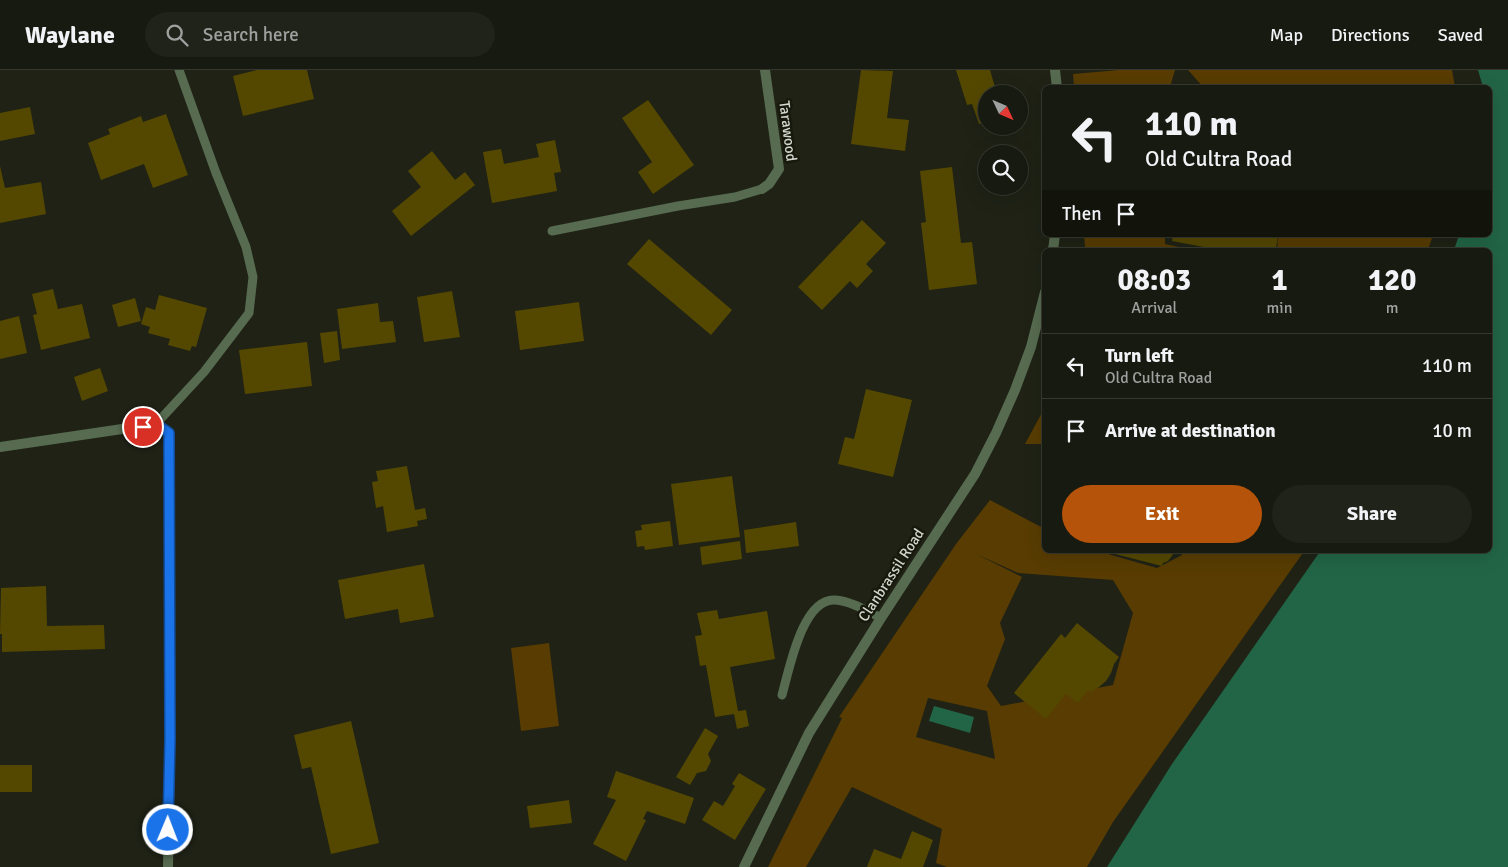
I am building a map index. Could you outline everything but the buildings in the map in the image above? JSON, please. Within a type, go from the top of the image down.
[{"type":"street","name":"Tarawood","points":[[762,189],[769,184],[779,169],[765,70]]},
{"type":"street","points":[[1055,70],[1057,85]]},
{"type":"street","name":"Clanbrassil Road","points":[[744,867],[809,733],[975,474],[1015,390],[1031,347],[1042,304]]},
{"type":"street","points":[[0,447],[156,424],[169,433],[170,739],[168,867]]},
{"type":"lane","points":[[156,424],[204,372],[249,313],[253,277],[246,247],[216,173],[180,70]]},
{"type":"lane","points":[[552,231],[678,206],[735,197],[762,189]]},
{"type":"lane","points":[[782,695],[803,625],[816,607],[833,600],[851,604],[881,618]]},
{"type":"shaded area","points":[[1119,70],[1175,70],[1171,85],[1074,85],[1073,74]]},
{"type":"shaded area","points":[[1188,70],[1452,70],[1455,85],[1201,85]]},
{"type":"shaded area","points":[[1478,70],[1508,70],[1508,867],[1107,867],[1172,764],[1319,553],[1492,553],[1492,248],[1455,248],[1458,237],[1492,237],[1492,85],[1482,85]]},
{"type":"shaded area","points":[[1084,237],[1165,237],[1165,244],[1184,248],[1089,248],[1085,247]]},
{"type":"shaded area","points":[[1278,237],[1432,237],[1429,248],[1277,248]]},
{"type":"shaded area","points":[[1042,413],[1042,444],[1025,444]]},
{"type":"shaded area","points":[[990,500],[1042,527],[1042,553],[1104,553],[1157,568],[1182,555],[1182,553],[1303,553],[1113,822],[1087,867],[947,867],[936,863],[942,829],[852,787],[806,867],[768,867],[842,718],[839,717],[956,544]],"holes":[[[976,554],[1018,573],[1113,580],[1133,613],[1113,685],[1001,706],[987,686],[1005,639],[1000,623],[1022,577]],[[928,698],[987,711],[995,759],[916,737]]]},
{"type":"shaded area","points":[[549,643],[559,726],[521,731],[511,648]]},
{"type":"shaded area","points":[[934,706],[974,717],[970,733],[929,721]]},
{"type":"route","points":[[143,427],[156,424],[169,433],[170,739],[168,830]]}]
